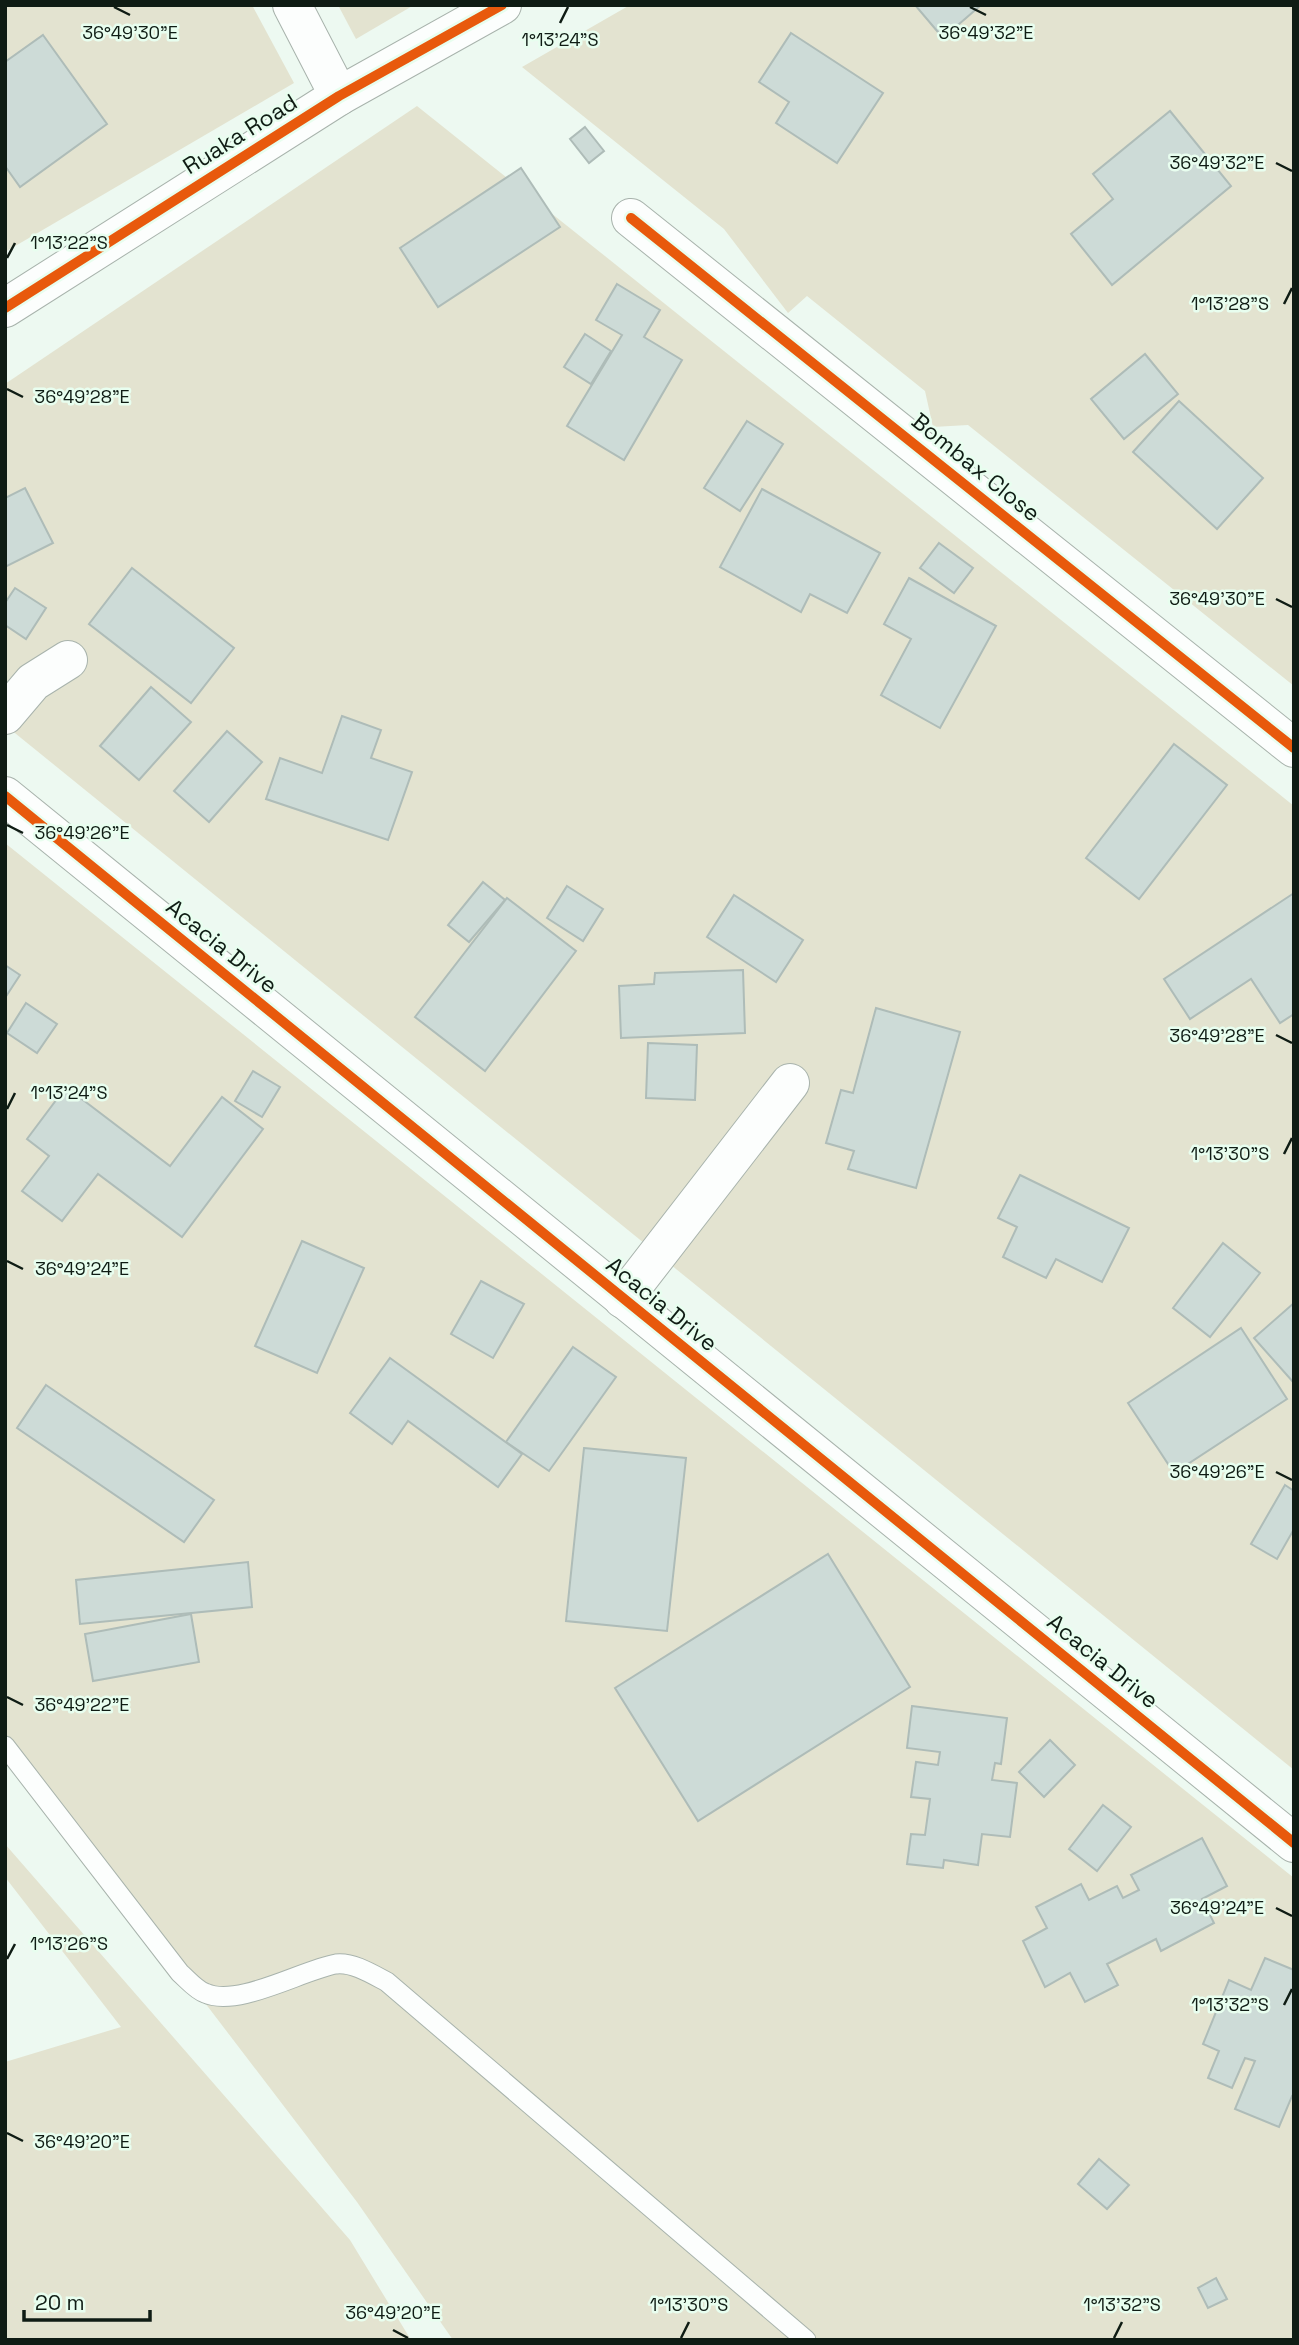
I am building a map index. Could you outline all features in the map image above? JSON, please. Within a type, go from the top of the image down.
[{"type":"street","points":[[292,5],[340,96]]},
{"type":"street","name":"Ruaka Road","points":[[5,308],[340,96],[502,5]]},
{"type":"street","name":"Bombax Close","points":[[631,218],[1294,748]]},
{"type":"street","points":[[5,715],[33,682],[68,660]]},
{"type":"street","name":"Acacia Drive","points":[[5,796],[1294,1843]]},
{"type":"street","points":[[623,1299],[790,1083]]},
{"type":"lane","points":[[5,1746],[180,1973],[205,1993],[225,1996],[248,1993],[338,1964],[361,1969],[387,1982],[806,2340]]},
{"type":"green space","points":[[5,5],[252,5],[294,83],[5,252]]},
{"type":"green space","points":[[338,5],[414,5],[356,39]]},
{"type":"green space","points":[[630,5],[1294,5],[1294,686],[968,425],[933,427],[925,391],[807,296],[788,313],[724,229],[522,67]]},
{"type":"green space","points":[[417,106],[1294,806],[1294,1770],[5,725],[5,384]]},
{"type":"green space","points":[[5,843],[1294,1878],[1294,2340],[453,2340],[357,2202],[5,1741]]},
{"type":"green space","points":[[5,1844],[350,2240],[411,2340],[5,2340],[5,2062],[121,2027],[5,1877]]},
{"type":"building","points":[[915,5],[981,5],[943,38]]},
{"type":"building","points":[[791,33],[883,93],[837,163],[776,123],[789,102],[759,82]]},
{"type":"building","points":[[43,35],[107,124],[20,187],[5,166],[5,62]]},
{"type":"building","points":[[1170,111],[1231,186],[1112,285],[1071,234],[1113,199],[1093,174]]},
{"type":"building","points":[[585,127],[604,151],[589,163],[570,139]]},
{"type":"building","points":[[521,168],[560,227],[438,307],[400,248]]},
{"type":"building","points":[[617,284],[660,310],[644,337],[682,360],[624,460],[567,426],[622,335],[596,320]]},
{"type":"building","points":[[585,334],[611,351],[591,384],[564,367]]},
{"type":"building","points":[[1145,354],[1178,394],[1124,439],[1091,399]]},
{"type":"building","points":[[1179,401],[1263,478],[1217,529],[1133,452]]},
{"type":"building","points":[[747,421],[783,444],[740,511],[704,488]]},
{"type":"building","points":[[25,488],[53,543],[5,567],[5,498]]},
{"type":"building","points":[[762,489],[880,553],[847,613],[810,594],[801,612],[720,567]]},
{"type":"building","points":[[939,543],[973,568],[954,593],[920,568]]},
{"type":"building","points":[[132,568],[234,648],[191,703],[89,624]]},
{"type":"building","points":[[909,578],[996,626],[940,728],[881,695],[911,639],[884,624]]},
{"type":"building","points":[[15,588],[46,608],[26,639],[5,625],[5,603]]},
{"type":"building","points":[[151,687],[191,722],[139,780],[100,746]]},
{"type":"building","points":[[342,716],[381,730],[371,758],[412,772],[388,840],[266,799],[280,758],[322,773]]},
{"type":"building","points":[[227,731],[262,762],[209,822],[174,791]]},
{"type":"building","points":[[1174,744],[1227,785],[1139,899],[1086,858]]},
{"type":"building","points":[[483,882],[505,900],[469,942],[448,925]]},
{"type":"building","points":[[567,886],[603,909],[583,941],[547,918]]},
{"type":"building","points":[[1294,893],[1294,1014],[1280,1023],[1251,979],[1190,1019],[1164,979]]},
{"type":"building","points":[[734,895],[803,940],[776,982],[707,937]]},
{"type":"building","points":[[507,898],[576,951],[485,1071],[415,1017]]},
{"type":"building","points":[[5,965],[20,975],[5,998]]},
{"type":"building","points":[[743,970],[745,1033],[621,1038],[619,986],[654,984],[655,973]]},
{"type":"building","points":[[26,1003],[57,1024],[37,1053],[7,1033]]},
{"type":"building","points":[[876,1008],[960,1032],[916,1188],[848,1169],[854,1151],[826,1143],[841,1090],[853,1093]]},
{"type":"building","points":[[648,1043],[697,1045],[695,1100],[646,1098]]},
{"type":"building","points":[[253,1071],[280,1087],[262,1117],[235,1101]]},
{"type":"building","points":[[66,1087],[170,1166],[222,1097],[263,1129],[182,1237],[98,1174],[62,1221],[22,1191],[49,1156],[27,1139]]},
{"type":"building","points":[[1020,1175],[1129,1228],[1102,1282],[1056,1259],[1046,1278],[1003,1257],[1017,1227],[998,1218]]},
{"type":"building","points":[[302,1241],[364,1268],[317,1373],[255,1346]]},
{"type":"building","points":[[1223,1243],[1260,1273],[1210,1337],[1173,1308]]},
{"type":"building","points":[[481,1281],[524,1304],[493,1358],[451,1334]]},
{"type":"building","points":[[1294,1303],[1294,1383],[1254,1338]]},
{"type":"building","points":[[1241,1328],[1287,1399],[1174,1473],[1128,1403]]},
{"type":"building","points":[[573,1347],[616,1377],[549,1471],[506,1442]]},
{"type":"building","points":[[390,1358],[522,1454],[498,1487],[408,1421],[392,1444],[350,1413]]},
{"type":"building","points":[[46,1385],[214,1500],[184,1542],[17,1428]]},
{"type":"building","points":[[584,1448],[686,1458],[667,1631],[566,1621]]},
{"type":"building","points":[[1285,1485],[1294,1491],[1294,1529],[1277,1559],[1251,1544]]},
{"type":"building","points":[[828,1554],[910,1687],[698,1821],[615,1688]]},
{"type":"building","points":[[248,1562],[252,1607],[80,1624],[76,1580]]},
{"type":"building","points":[[191,1614],[199,1662],[93,1681],[85,1634]]},
{"type":"building","points":[[912,1706],[1007,1718],[1001,1764],[995,1763],[992,1780],[1017,1783],[1010,1837],[982,1834],[978,1865],[944,1860],[943,1868],[907,1864],[911,1834],[925,1835],[930,1799],[911,1797],[916,1762],[938,1765],[940,1752],[907,1748]]},
{"type":"building","points":[[1050,1740],[1075,1765],[1044,1797],[1019,1772]]},
{"type":"building","points":[[1103,1805],[1131,1827],[1097,1871],[1069,1849]]},
{"type":"building","points":[[1202,1838],[1227,1886],[1202,1899],[1214,1923],[1161,1951],[1156,1939],[1107,1964],[1118,1985],[1085,2002],[1070,1973],[1045,1987],[1023,1941],[1047,1928],[1036,1907],[1081,1884],[1089,1900],[1117,1886],[1123,1898],[1139,1890],[1131,1875]]},
{"type":"building","points":[[1265,1958],[1294,1970],[1294,2097],[1292,2096],[1279,2127],[1235,2109],[1255,2061],[1245,2058],[1232,2088],[1208,2078],[1219,2051],[1203,2044],[1229,1980],[1251,1990]]},
{"type":"building","points":[[1099,2159],[1129,2185],[1107,2209],[1078,2184]]},
{"type":"building","points":[[1216,2278],[1227,2299],[1208,2308],[1198,2288]]},
{"type":"cycle path","points":[[5,308],[339,96],[502,5]]},
{"type":"cycle path","points":[[631,218],[1294,748]]},
{"type":"cycle path","points":[[5,796],[1294,1843]]}]
